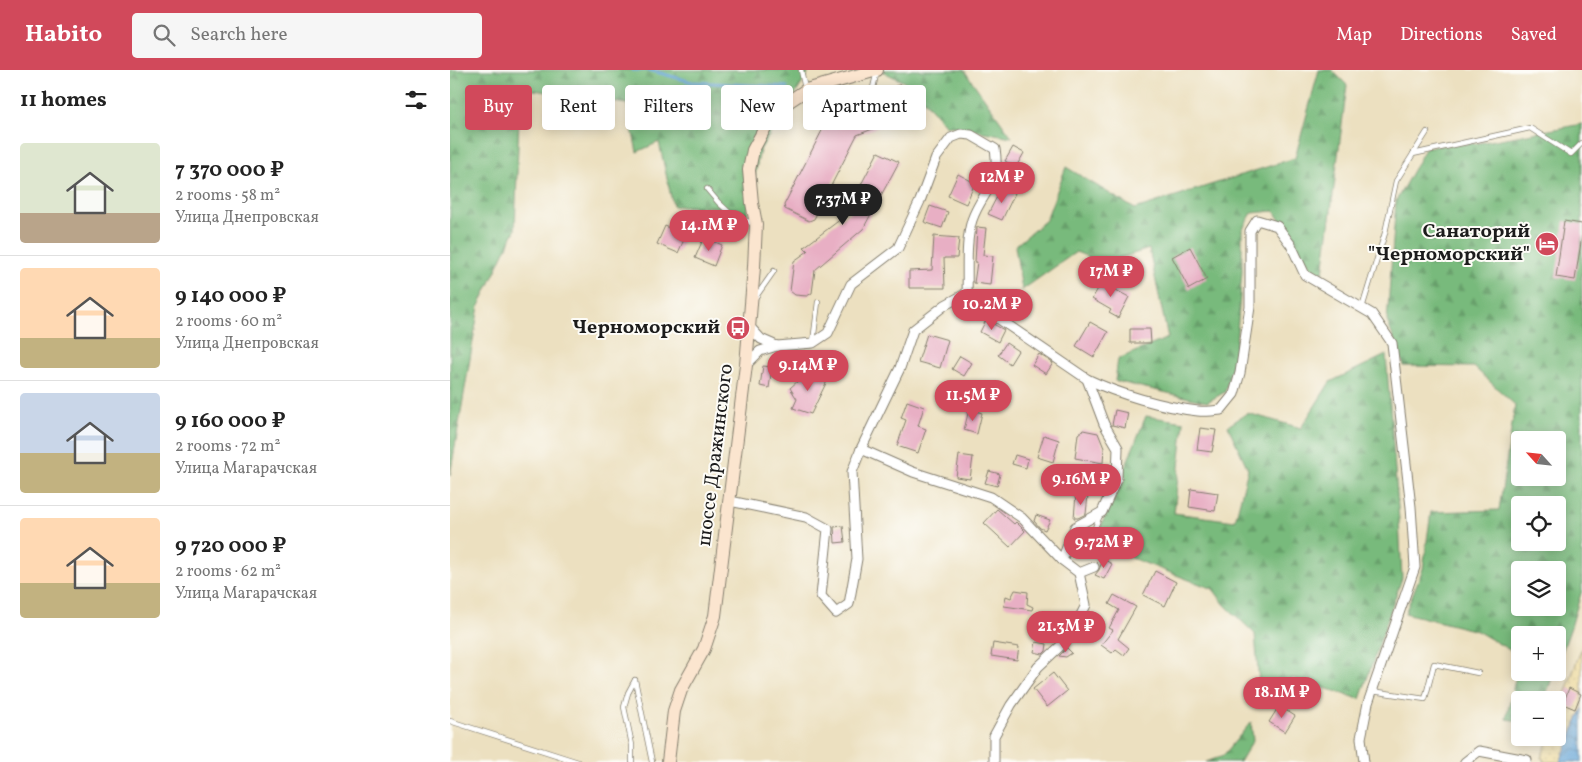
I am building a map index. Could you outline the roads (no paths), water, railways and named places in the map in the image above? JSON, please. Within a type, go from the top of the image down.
[{"type":"main road","name":"шоссе Дражинского","points":[[824,85],[877,70]]},
{"type":"main road","name":"шоссе Дражинского","points":[[668,762],[674,711],[681,690],[704,649],[715,616],[746,365],[751,304],[756,224],[749,170],[753,150],[766,126],[788,102],[803,92]]},
{"type":"street","points":[[746,365],[760,352],[777,346],[813,344],[828,333],[851,284],[898,248],[920,200],[936,158],[951,138],[962,134],[971,135],[995,149],[997,162],[995,176],[972,220],[967,255],[967,293],[983,308],[1087,379],[1104,387],[1150,402],[1199,412],[1221,410],[1234,394],[1240,373],[1250,307],[1250,231],[1257,220],[1277,226],[1291,245],[1306,275],[1372,314],[1392,343],[1411,507],[1415,566],[1368,703],[1361,738],[1364,762]]},
{"type":"street","points":[[730,501],[806,517],[828,529],[821,596],[836,613],[849,604],[857,559],[852,472],[900,368],[913,330],[945,305],[967,293]]},
{"type":"street","points":[[749,326],[761,338],[777,346]]},
{"type":"street","points":[[1062,560],[1075,528],[1102,512],[1117,478],[1118,448],[1104,424],[1087,379]]},
{"type":"street","points":[[861,449],[913,472],[990,497],[1022,518],[1062,560],[1079,573],[1086,605],[1070,637],[1038,667],[1011,705],[994,736],[994,762]]},
{"type":"street","points":[[1079,573],[1094,567]]},
{"type":"street","points":[[1465,762],[1479,751],[1527,760]]},
{"type":"lane","points":[[801,70],[805,85]]},
{"type":"lane","points":[[874,85],[877,70]]},
{"type":"lane","points":[[1413,154],[1530,128],[1571,154],[1582,143]]},
{"type":"lane","points":[[1362,308],[1385,233],[1396,181],[1427,132]]},
{"type":"lane","points":[[708,189],[718,202],[734,217],[756,224]]},
{"type":"lane","points":[[751,304],[774,271]]},
{"type":"lane","points":[[813,344],[818,302]]},
{"type":"lane","points":[[1088,543],[1102,512]]},
{"type":"lane","points":[[1372,691],[1425,699],[1434,664],[1478,672]]},
{"type":"lane","points":[[632,762],[632,745],[624,707],[628,693],[635,680],[652,762]]},
{"type":"lane","points":[[450,722],[578,762]]},
{"type":"water","points":[[1582,709],[1582,762],[1560,762]]},
{"type":"waterway","points":[[633,70],[649,70],[692,82],[749,85]]},
{"type":"place","name":"Санаторий \"Черноморский\"","points":[[1547,244]]},
{"type":"place","name":"Черноморский","points":[[738,328]]}]
